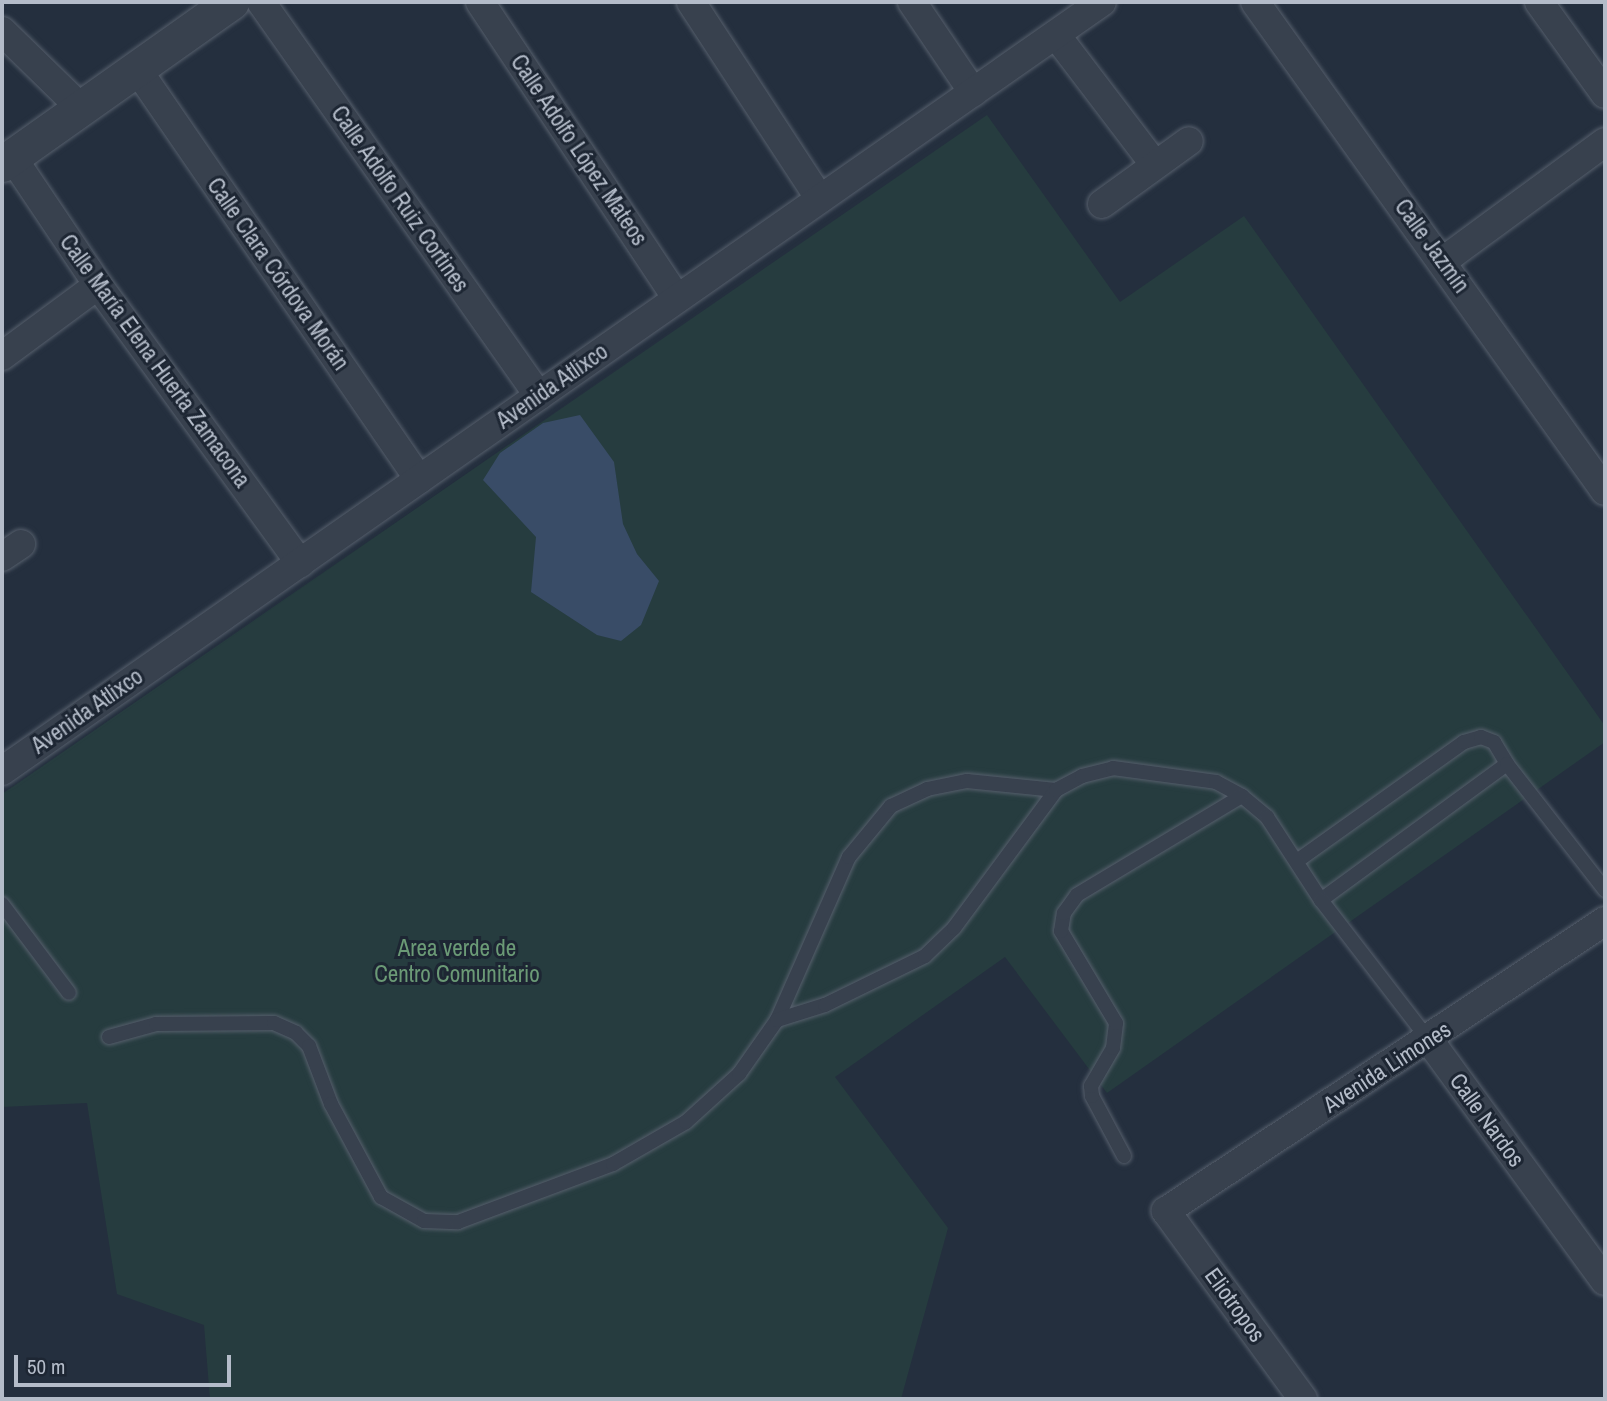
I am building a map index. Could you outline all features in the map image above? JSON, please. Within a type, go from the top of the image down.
[{"type":"street","name":"Calle Adolfo Ruiz Cortines","points":[[261,2],[538,396]]},
{"type":"street","name":"Calle Adolfo López Mateos","points":[[480,2],[677,299]]},
{"type":"street","points":[[691,2],[820,199]]},
{"type":"street","points":[[912,2],[973,92]]},
{"type":"street","name":"Avenida Atlixco","points":[[2,771],[1102,2]]},
{"type":"street","name":"Calle Jazmín","points":[[1255,2],[1443,261],[1605,491]]},
{"type":"street","points":[[1538,2],[1605,94]]},
{"type":"street","points":[[7,161],[222,4]]},
{"type":"street","points":[[2,31],[80,107]]},
{"type":"street","points":[[1056,34],[1155,165]]},
{"type":"street","name":"Calle Clara Córdova Morán","points":[[136,69],[419,480]]},
{"type":"street","points":[[1102,204],[1189,141]]},
{"type":"street","points":[[1443,261],[1605,142]]},
{"type":"street","name":"Calle María Elena Huerta Zamacona","points":[[7,161],[300,563]]},
{"type":"street","points":[[2,356],[98,285]]},
{"type":"street","name":"Avenida Limones","points":[[1166,1210],[1429,1040],[1605,920]]},
{"type":"street","name":"Calle Nardos","points":[[1429,1040],[1605,1281]]},
{"type":"street","name":"Eliotropos","points":[[1166,1210],[1303,1399]]},
{"type":"lane","points":[[1297,861],[1464,742],[1481,737],[1494,742],[1507,764],[1605,890]]},
{"type":"lane","points":[[1321,900],[1507,764]]},
{"type":"lane","name":"Calle Nardos","points":[[1056,790],[1082,776],[1113,768],[1216,782],[1242,796],[1267,817],[1321,900],[1429,1040]]},
{"type":"lane","points":[[109,1037],[156,1024],[274,1023],[296,1033],[309,1046],[331,1104],[381,1197],[424,1221],[458,1222],[613,1164],[686,1122],[739,1074],[777,1020],[849,857],[891,806],[927,789],[967,781],[1056,790]]},
{"type":"lane","points":[[777,1020],[825,1005],[925,956],[954,928],[1056,790]]},
{"type":"lane","points":[[1124,1156],[1092,1096],[1091,1086],[1113,1048],[1116,1023],[1061,931],[1064,913],[1077,895],[1242,796]]},
{"type":"lane","points":[[2,904],[69,993]]},
{"type":"green space","name":"Area verde de Centro Comunitario","points":[[987,115],[1120,302],[1244,216],[1605,726],[1605,742],[1107,1093],[1005,957],[835,1077],[948,1228],[901,1399],[210,1399],[204,1325],[117,1294],[87,1103],[2,1107],[2,794]]},
{"type":"water","points":[[580,415],[614,462],[623,524],[637,554],[659,581],[641,625],[621,641],[597,635],[531,592],[536,537],[483,480],[500,453],[543,423]]}]
